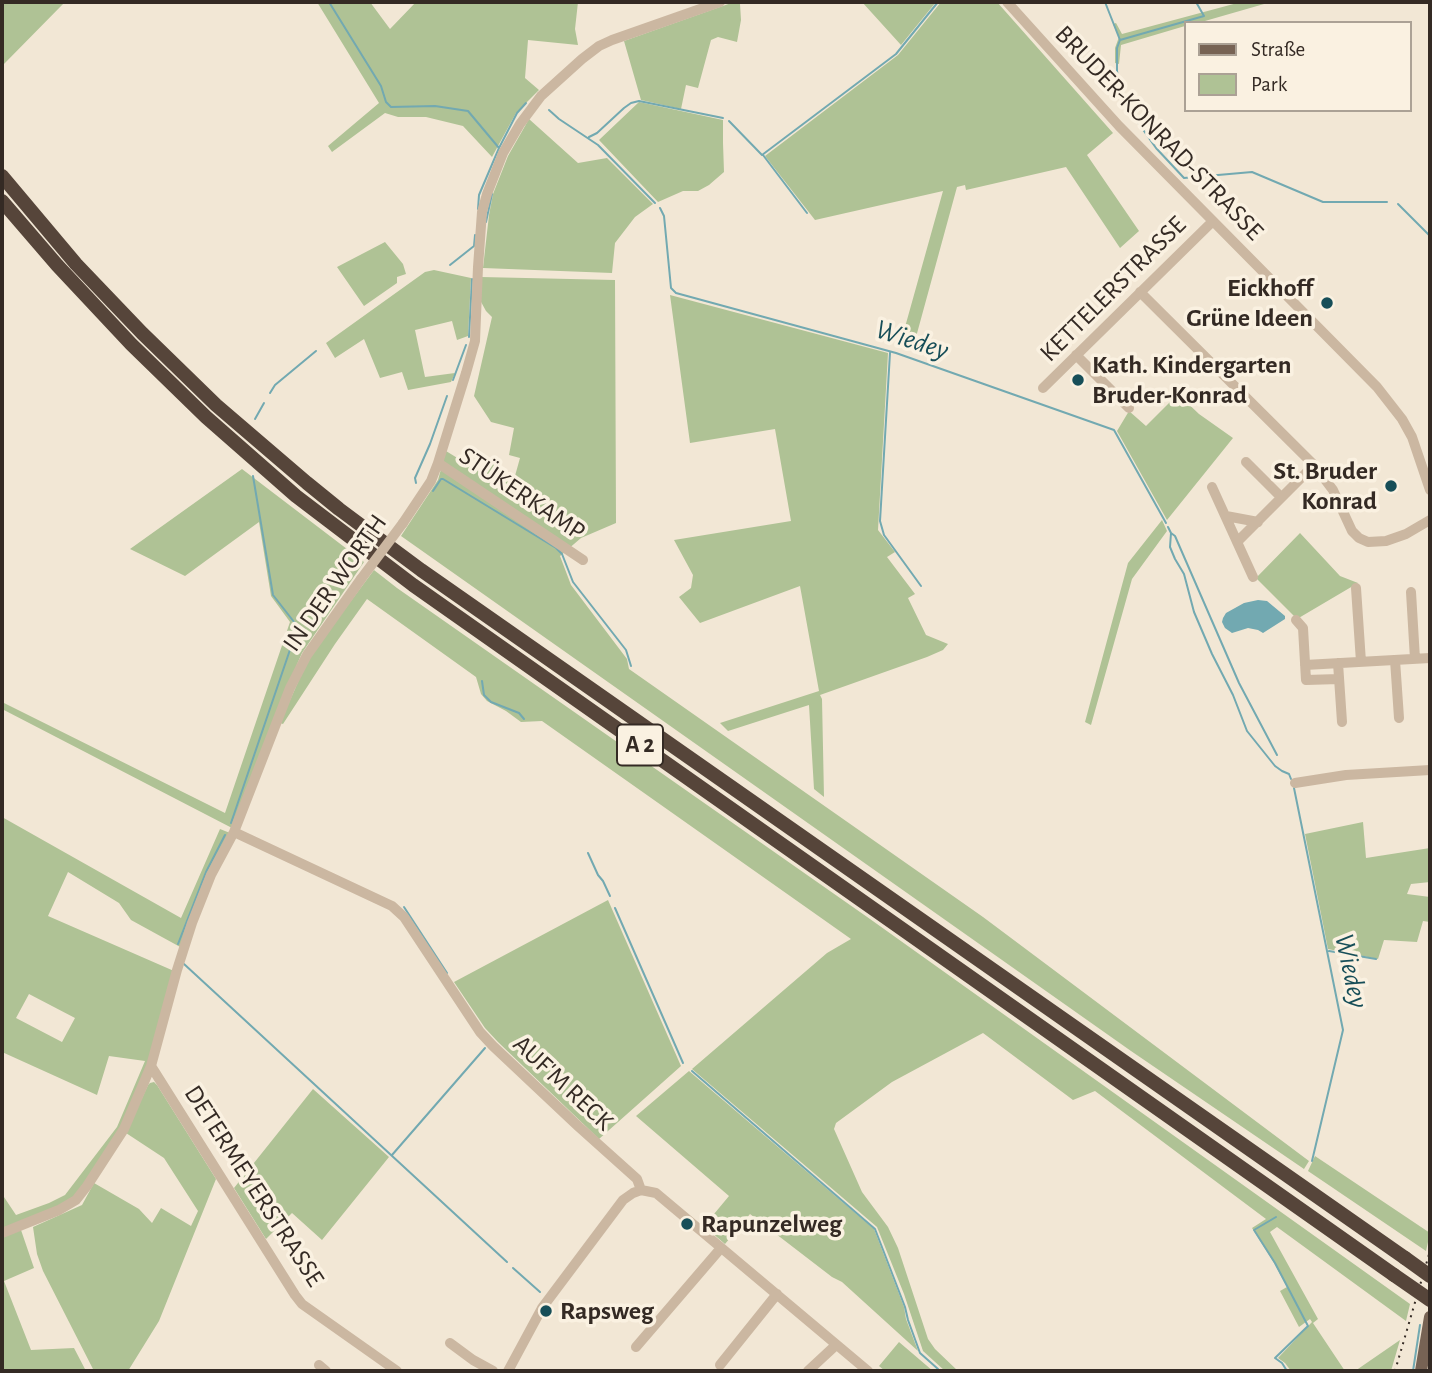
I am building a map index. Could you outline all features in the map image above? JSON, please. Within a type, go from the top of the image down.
[{"type":"highway","name":"A 2","points":[[2,176],[76,264],[151,342],[216,405],[339,509],[421,570],[1430,1276]]},
{"type":"highway","name":"A 2","points":[[2,201],[131,344],[205,417],[307,504],[413,585],[1430,1300]]},
{"type":"main road","points":[[1421,1371],[1430,1317]]},
{"type":"street","name":"IN DER WORTH","points":[[2,1233],[59,1210],[76,1200],[88,1186],[124,1129],[151,1066],[192,923],[211,875],[234,832],[296,677],[313,646],[431,481],[475,341],[482,212],[502,153],[541,96],[599,46],[720,2]]},
{"type":"street","name":"BRUDER-KONRAD-STRASSE","points":[[1007,2],[1119,126],[1388,399],[1412,437],[1430,490]]},
{"type":"street","name":"KETTELERSTRASSE","points":[[1043,388],[1213,221]]},
{"type":"street","points":[[1140,292],[1314,466],[1333,489],[1352,531],[1359,538],[1368,542],[1386,541],[1406,534],[1430,520]]},
{"type":"street","points":[[1076,355],[1129,408]]},
{"type":"street","points":[[1246,462],[1281,498]]},
{"type":"street","name":"STÜKERKAMP","points":[[438,463],[583,559]]},
{"type":"street","points":[[1237,542],[1314,466]]},
{"type":"street","points":[[1212,487],[1253,577]]},
{"type":"street","points":[[1226,516],[1258,522]]},
{"type":"street","points":[[1356,589],[1361,662]]},
{"type":"street","points":[[1411,592],[1415,659]]},
{"type":"street","points":[[1296,620],[1303,628],[1306,680],[1339,679]]},
{"type":"street","points":[[1305,665],[1430,657]]},
{"type":"street","points":[[1395,660],[1399,718]]},
{"type":"street","points":[[1338,663],[1342,722]]},
{"type":"street","points":[[1296,783],[1346,775],[1430,770]]},
{"type":"street","name":"AUF'M RECK","points":[[234,832],[392,906],[404,917],[480,1032],[493,1046],[637,1179],[641,1190],[656,1193],[868,1371]]},
{"type":"street","name":"DETERMEYERSTRASSE","points":[[151,1066],[302,1304],[397,1371]]},
{"type":"street","points":[[508,1371],[542,1308],[623,1200],[641,1190]]},
{"type":"street","points":[[636,1347],[721,1248]]},
{"type":"street","points":[[720,1365],[777,1294]]},
{"type":"street","points":[[450,1343],[493,1371]]},
{"type":"street","points":[[808,1371],[836,1345]]},
{"type":"green space","points":[[2,2],[65,2],[2,66]]},
{"type":"green space","points":[[317,2],[370,2],[390,29],[416,2],[578,2],[575,29],[578,45],[528,40],[525,78],[539,90],[516,113],[492,157],[463,126],[426,117],[398,117],[385,113],[332,152],[328,146],[379,103]]},
{"type":"green space","points":[[734,2],[740,4],[741,20],[737,42],[718,37],[711,40],[698,88],[686,85],[681,109],[641,100],[624,41]]},
{"type":"green space","points":[[862,2],[936,2],[901,45]]},
{"type":"green space","points":[[941,2],[997,2],[1113,133],[1087,155],[1139,231],[1120,248],[1066,167],[966,190],[965,185],[957,187],[913,348],[900,345],[943,191],[815,220],[765,156],[898,55]]},
{"type":"green space","points":[[1241,2],[1271,2],[1205,21],[1184,21],[1184,26],[1121,45],[1119,64],[1115,63],[1115,48],[1119,37],[1113,24],[1116,23],[1122,34]]},
{"type":"green space","points":[[639,102],[723,120],[724,172],[698,191],[683,191],[658,202],[599,140]]},
{"type":"green space","points":[[529,119],[578,163],[607,158],[653,204],[635,217],[615,243],[612,273],[483,268],[493,194],[508,156]]},
{"type":"green space","points":[[385,242],[403,264],[406,274],[397,277],[397,283],[364,306],[337,267]]},
{"type":"green space","points":[[434,270],[471,278],[468,336],[457,340],[452,321],[415,330],[425,377],[455,373],[451,382],[408,390],[402,372],[380,378],[364,339],[335,358],[326,343],[425,272]]},
{"type":"green space","points":[[481,277],[615,280],[616,523],[581,538],[560,556],[571,585],[627,659],[629,669],[983,917],[1309,1161],[1304,1169],[1131,1051],[401,536],[438,480],[446,451],[480,472],[489,458],[495,461],[513,483],[520,458],[509,455],[514,428],[491,422],[474,396],[492,317],[480,300]]},
{"type":"green space","points":[[670,295],[888,353],[878,530],[895,552],[887,557],[915,594],[908,598],[926,635],[948,644],[943,650],[927,657],[820,695],[824,797],[814,789],[809,705],[728,731],[720,723],[819,691],[800,586],[700,623],[679,597],[691,588],[693,575],[674,540],[791,521],[775,429],[690,443]]},
{"type":"green space","points":[[1178,394],[1199,414],[1233,438],[1167,520],[1117,431],[1129,411],[1146,426]]},
{"type":"green space","points":[[242,469],[364,562],[302,653],[232,828],[2,709],[2,702],[225,813],[290,622],[271,596],[259,522],[185,576],[130,549]]},
{"type":"green space","points":[[1162,520],[1167,531],[1132,579],[1091,725],[1085,722],[1128,563]]},
{"type":"green space","points":[[1300,533],[1340,576],[1358,583],[1297,619],[1256,578]]},
{"type":"green space","points":[[374,570],[1410,1304],[1406,1321],[1277,1227],[1270,1232],[1318,1319],[1313,1323],[1345,1371],[1291,1371],[1278,1358],[1312,1322],[1310,1319],[1299,1327],[1280,1291],[1287,1287],[1252,1228],[1266,1219],[1095,1091],[1073,1100],[983,1033],[892,1082],[836,1123],[834,1129],[862,1192],[888,1227],[898,1248],[928,1339],[958,1371],[945,1371],[923,1351],[877,1227],[692,1069],[827,953],[851,939],[542,721],[521,722],[487,701],[481,694],[476,677],[367,599],[283,724],[280,723],[309,657]]},
{"type":"green space","points":[[2,817],[181,918],[220,829],[230,833],[182,948],[131,920],[119,903],[68,872],[48,916],[174,971],[149,1061],[122,1129],[75,1199],[2,1230],[2,1194],[16,1215],[65,1195],[117,1127],[145,1061],[109,1056],[97,1095],[2,1052]],"holes":[[[29,994],[75,1018],[62,1042],[16,1018]]]},
{"type":"green space","points":[[1363,822],[1366,858],[1430,848],[1430,882],[1411,884],[1407,894],[1430,897],[1430,922],[1423,921],[1417,942],[1384,940],[1378,959],[1328,949],[1305,834]]},
{"type":"green space","points":[[608,900],[681,1066],[599,1139],[485,1028],[454,982]]},
{"type":"green space","points":[[689,1071],[874,1229],[918,1351],[842,1282],[750,1214],[725,1244],[704,1226],[729,1196],[636,1116]]},
{"type":"green space","points":[[154,1082],[216,1179],[159,1321],[128,1371],[94,1371],[43,1271],[33,1227],[82,1205],[94,1183],[139,1209],[152,1223],[161,1208],[191,1226],[198,1211],[164,1158],[126,1133],[148,1085]]},
{"type":"green space","points":[[313,1089],[389,1157],[322,1240],[292,1213],[266,1239],[234,1188]]},
{"type":"green space","points":[[1315,1156],[1430,1233],[1426,1251],[1308,1171]]},
{"type":"green space","points":[[21,1230],[34,1268],[4,1281],[31,1350],[74,1348],[86,1371],[2,1371],[2,1237]]},
{"type":"green space","points":[[1400,1340],[1391,1371],[1355,1371]]},
{"type":"green space","points":[[899,1342],[933,1371],[885,1371],[879,1366]]},
{"type":"water","points":[[1267,601],[1285,616],[1285,619],[1263,633],[1248,628],[1232,633],[1225,628],[1222,622],[1226,613],[1244,603]]},
{"type":"waterway","name":"Wiedey","points":[[329,2],[391,107],[435,106],[468,111],[499,148]]},
{"type":"waterway","points":[[729,121],[762,155],[896,54],[938,2]]},
{"type":"waterway","points":[[1105,2],[1120,40],[1117,48],[1117,71],[1127,107],[1156,148],[1184,178],[1252,172],[1323,202],[1387,202]]},
{"type":"waterway","points":[[1186,21],[1204,16],[1196,2]]},
{"type":"waterway","points":[[1120,40],[1184,22]]},
{"type":"waterway","points":[[589,137],[624,108],[639,101],[723,118]]},
{"type":"waterway","points":[[478,209],[479,195],[499,148],[517,113],[526,103]]},
{"type":"waterway","name":"Wiedey","points":[[549,110],[598,145],[655,203]]},
{"type":"waterway","points":[[763,155],[807,213]]},
{"type":"waterway","points":[[486,222],[492,194]]},
{"type":"waterway","points":[[1398,204],[1430,236]]},
{"type":"waterway","name":"Wiedey","points":[[660,208],[664,216],[671,288],[676,293],[896,353],[1114,430],[1166,523]]},
{"type":"waterway","points":[[450,265],[474,246],[475,235]]},
{"type":"waterway","points":[[469,337],[472,279]]},
{"type":"waterway","points":[[453,380],[466,345]]},
{"type":"waterway","points":[[270,393],[275,385],[316,351]]},
{"type":"waterway","points":[[890,353],[880,521],[884,535],[921,586]]},
{"type":"waterway","points":[[416,483],[415,478],[447,396]]},
{"type":"waterway","points":[[255,419],[264,403]]},
{"type":"waterway","points":[[253,476],[273,595],[298,627]]},
{"type":"waterway","points":[[433,491],[443,479],[556,548],[562,554],[573,582],[626,650],[631,666]]},
{"type":"waterway","name":"Wiedey","points":[[1168,527],[1171,533],[1170,547],[1184,574],[1194,612],[1247,731],[1275,766],[1289,774],[1291,779]]},
{"type":"waterway","points":[[1171,533],[1175,536],[1239,683],[1277,755]]},
{"type":"waterway","points":[[231,823],[294,638]]},
{"type":"waterway","points":[[482,681],[484,695],[491,702],[519,713],[524,719]]},
{"type":"waterway","name":"Wiedey","points":[[1294,788],[1343,1030],[1312,1161]]},
{"type":"waterway","points":[[178,944],[206,872],[225,835]]},
{"type":"waterway","points":[[588,853],[610,896]]},
{"type":"waterway","points":[[404,907],[447,973]]},
{"type":"waterway","points":[[615,908],[683,1063]]},
{"type":"waterway","points":[[1329,951],[1376,959]]},
{"type":"waterway","points":[[184,964],[507,1262]]},
{"type":"waterway","points":[[392,1155],[485,1048]]},
{"type":"waterway","points":[[692,1071],[875,1229],[920,1353],[938,1369]]},
{"type":"waterway","name":"Wiedey","points":[[1276,1217],[1254,1230],[1275,1263],[1308,1326],[1275,1358],[1287,1371]]},
{"type":"waterway","points":[[513,1268],[540,1292]]},
{"type":"waterway","points":[[1413,1371],[1420,1325]]},
{"type":"railway","points":[[1395,1371],[1430,1251]]},
{"type":"place","name":"Eickhoff Grüne Ideen","points":[[1327,303]]},
{"type":"place","name":"Kath. Kindergarten Bruder-Konrad","points":[[1078,380]]},
{"type":"place","name":"St. Bruder Konrad","points":[[1391,486]]},
{"type":"place","name":"Rapunzelweg","points":[[687,1224]]},
{"type":"place","name":"Rapsweg","points":[[546,1311]]}]
